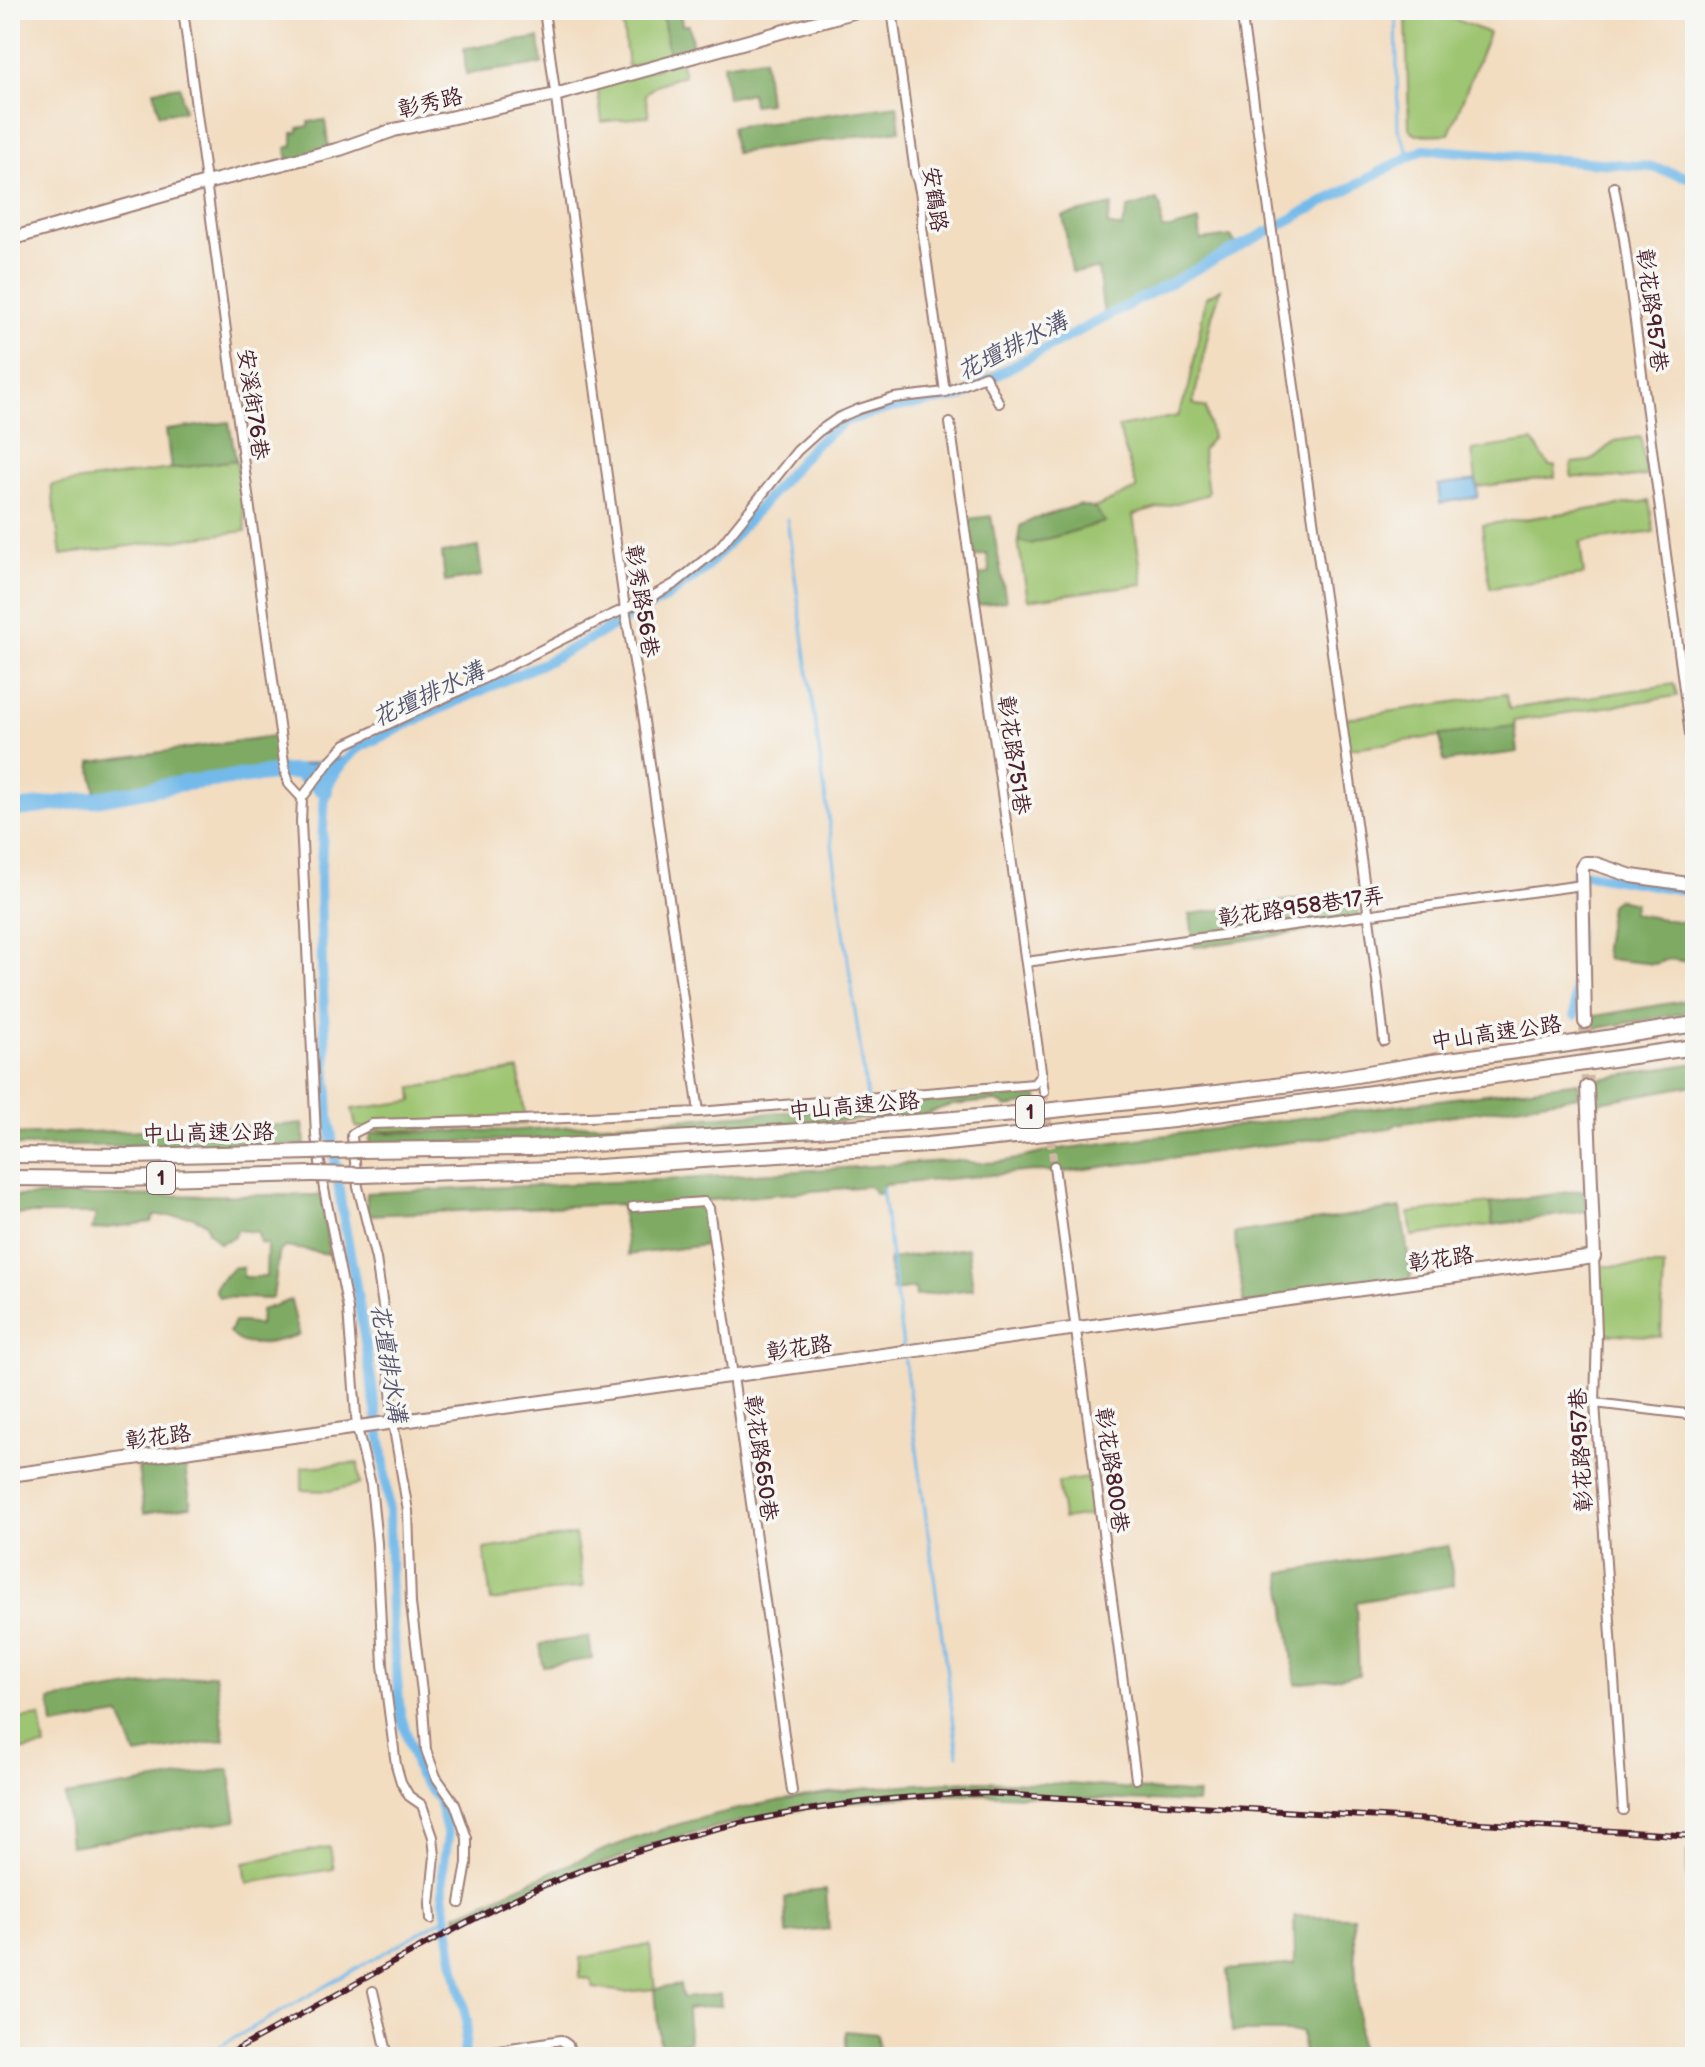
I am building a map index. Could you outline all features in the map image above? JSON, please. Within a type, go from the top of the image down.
[{"type":"highway","name":"中山高速公路","points":[[10,1155],[311,1152],[354,1140],[561,1146],[816,1130],[1015,1114],[1333,1079],[1695,1024]]},
{"type":"highway","name":"中山高速公路","points":[[10,1178],[362,1175],[584,1168],[927,1145],[1173,1120],[1695,1047]]},
{"type":"street","name":"安溪街76巷","points":[[183,10],[285,770],[289,784],[302,798]]},
{"type":"street","name":"彰秀路56巷","points":[[544,10],[625,609],[643,714],[699,1112]]},
{"type":"street","name":"彰秀路","points":[[10,239],[206,183],[340,149],[394,130],[555,95],[860,10]]},
{"type":"street","name":"安鶴路","points":[[892,10],[915,173],[921,189],[922,227],[945,392]]},
{"type":"street","points":[[1241,10],[1384,1041]]},
{"type":"street","name":"彰花路957巷","points":[[1614,187],[1624,239],[1695,772]]},
{"type":"street","points":[[431,1919],[435,1856],[433,1837],[422,1805],[409,1796],[396,1765],[383,1665],[371,1485],[348,1309],[316,1136],[302,798],[346,744],[676,583],[719,548],[797,451],[838,418],[894,398],[945,392],[985,376],[999,403]]},
{"type":"street","name":"彰花路751巷","points":[[950,423],[1044,1092]]},
{"type":"street","points":[[1585,1022],[1582,867],[1585,863],[1632,876],[1695,885]]},
{"type":"street","name":"彰花路958巷17弄","points":[[1026,962],[1582,885]]},
{"type":"street","points":[[460,1903],[467,1863],[467,1838],[455,1804],[436,1777],[426,1750],[411,1604],[408,1511],[390,1424],[388,1340],[376,1259],[358,1187],[354,1140],[372,1124],[699,1112],[1034,1084],[1042,1074]]},
{"type":"street","name":"彰花路957巷","points":[[1587,1087],[1597,1333],[1595,1403],[1623,1810]]},
{"type":"street","name":"彰花路800巷","points":[[1054,1166],[1136,1779]]},
{"type":"street","name":"彰花路650巷","points":[[633,1207],[704,1202],[709,1208],[792,1791]]},
{"type":"street","name":"彰花路","points":[[10,1475],[1594,1257]]},
{"type":"street","points":[[1595,1403],[1695,1415]]},
{"type":"street","points":[[373,1991],[388,2057]]},
{"type":"street","points":[[484,2057],[486,2052],[561,2040],[568,2045],[571,2057]]},
{"type":"green space","points":[[621,10],[662,10],[669,56],[628,67]]},
{"type":"green space","points":[[662,10],[680,10],[682,25],[689,25],[693,49],[669,56]]},
{"type":"green space","points":[[1406,10],[1432,10],[1489,33],[1449,134],[1416,135],[1409,128]]},
{"type":"green space","points":[[539,38],[542,64],[466,74],[464,48]]},
{"type":"green space","points":[[764,58],[769,103],[753,105],[751,93],[727,98],[723,64]]},
{"type":"green space","points":[[680,61],[684,75],[656,85],[645,94],[649,116],[602,122],[597,85]]},
{"type":"green space","points":[[180,86],[184,111],[159,114],[154,90]]},
{"type":"green space","points":[[897,105],[900,130],[735,153],[731,127]]},
{"type":"green space","points":[[325,120],[329,152],[288,162],[286,148],[293,146],[293,133],[298,132],[298,128],[309,126],[309,122]]},
{"type":"green space","points":[[1157,200],[1161,208],[1162,229],[1199,221],[1201,240],[1231,236],[1238,248],[1107,321],[1098,269],[1072,272],[1063,216],[1112,205],[1107,225],[1122,228],[1128,208]]},
{"type":"green space","points":[[1221,289],[1193,404],[1206,408],[1212,438],[1202,451],[1208,492],[1133,515],[1143,584],[1028,600],[1018,541],[1031,544],[1104,522],[1094,508],[1137,489],[1118,427],[1178,416],[1189,387],[1206,297]]},
{"type":"green space","points":[[229,422],[236,460],[171,469],[166,430]]},
{"type":"green space","points":[[1641,437],[1646,476],[1571,477],[1572,463],[1590,461],[1615,441]]},
{"type":"green space","points":[[1533,441],[1549,466],[1555,466],[1555,477],[1477,487],[1472,450]]},
{"type":"green space","points":[[236,460],[246,531],[61,555],[51,485]]},
{"type":"green space","points":[[1649,501],[1654,532],[1580,542],[1584,575],[1490,588],[1482,525]]},
{"type":"green space","points":[[1078,505],[1094,508],[1105,522],[1030,544],[1018,541],[1020,526]]},
{"type":"green space","points":[[991,516],[1006,601],[977,605],[974,576],[990,573],[987,554],[972,557],[967,519]]},
{"type":"green space","points":[[478,547],[482,576],[445,582],[442,553]]},
{"type":"green space","points":[[1674,684],[1677,696],[1514,721],[1515,726],[1346,749],[1341,719],[1506,694],[1509,709]]},
{"type":"green space","points":[[1515,726],[1518,752],[1444,762],[1440,735]]},
{"type":"green space","points":[[274,736],[279,771],[96,796],[91,762]]},
{"type":"green space","points":[[1355,891],[1360,924],[1194,947],[1190,914]]},
{"type":"green space","points":[[1617,899],[1635,903],[1632,913],[1695,924],[1695,963],[1669,959],[1655,964],[1607,959],[1604,948],[1610,905]]},
{"type":"green space","points":[[1695,999],[1695,1011],[1593,1029],[1594,1016]]},
{"type":"green space","points":[[1695,1063],[1695,1085],[1596,1104],[1587,1081]]},
{"type":"green space","points":[[519,1070],[526,1124],[387,1131],[356,1127],[352,1109],[413,1101],[412,1088]]},
{"type":"green space","points":[[1578,1082],[1580,1096],[1397,1124],[1389,1129],[1064,1172],[1034,1171],[884,1185],[881,1193],[876,1194],[869,1186],[701,1201],[707,1245],[628,1255],[621,1204],[368,1215],[366,1193],[682,1179],[959,1160],[994,1162],[1052,1150]]},
{"type":"green space","points":[[1019,1091],[1037,1095],[1039,1102],[1007,1107],[995,1101],[951,1105],[922,1115],[752,1128],[369,1145],[371,1133],[517,1130],[917,1103]]},
{"type":"green space","points":[[303,1124],[305,1145],[10,1146],[10,1135]]},
{"type":"green space","points":[[1583,1190],[1587,1211],[1493,1225],[1490,1203]]},
{"type":"green space","points":[[321,1195],[329,1254],[286,1247],[281,1250],[273,1297],[270,1299],[219,1297],[215,1291],[216,1285],[234,1267],[243,1268],[243,1277],[266,1277],[267,1244],[260,1243],[258,1232],[237,1230],[233,1238],[219,1243],[208,1231],[206,1223],[191,1216],[154,1216],[151,1222],[92,1230],[96,1214],[10,1214],[10,1196]]},
{"type":"green space","points":[[1490,1203],[1493,1225],[1412,1236],[1409,1213]]},
{"type":"green space","points":[[1401,1208],[1411,1276],[1408,1281],[1244,1304],[1234,1233]]},
{"type":"green space","points":[[968,1248],[973,1289],[916,1296],[915,1288],[893,1291],[889,1259]]},
{"type":"green space","points":[[1600,1266],[1664,1266],[1661,1337],[1601,1333]]},
{"type":"green space","points":[[291,1300],[299,1335],[252,1344],[235,1339],[229,1332],[234,1322],[260,1326],[261,1310]]},
{"type":"green space","points":[[184,1461],[191,1506],[144,1513],[138,1468]]},
{"type":"green space","points":[[358,1463],[360,1484],[329,1491],[302,1490],[302,1467]]},
{"type":"green space","points":[[1088,1478],[1093,1515],[1063,1519],[1058,1482]]},
{"type":"green space","points":[[575,1535],[583,1587],[491,1601],[484,1549]]},
{"type":"green space","points":[[1448,1546],[1454,1585],[1356,1602],[1359,1675],[1296,1684],[1281,1573]]},
{"type":"green space","points":[[589,1637],[592,1659],[543,1666],[540,1644]]},
{"type":"green space","points":[[215,1674],[225,1740],[136,1755],[120,1715],[53,1726],[50,1700]]},
{"type":"green space","points":[[40,1716],[45,1747],[10,1752],[10,1720]]},
{"type":"green space","points":[[229,1769],[237,1820],[70,1846],[65,1796]]},
{"type":"green space","points":[[977,1781],[1069,1784],[1198,1794],[1197,1803],[977,1794],[898,1797],[820,1806],[677,1837],[557,1880],[459,1922],[456,1915],[620,1844],[713,1815],[825,1793]]},
{"type":"green space","points":[[330,1847],[334,1869],[247,1883],[244,1862]]},
{"type":"green space","points":[[1687,1853],[1695,1854],[1695,1985],[1692,1985]]},
{"type":"green space","points":[[826,1890],[829,1929],[787,1934],[785,1898]]},
{"type":"green space","points":[[1294,1916],[1353,1917],[1360,2057],[1303,2057],[1302,2032],[1232,2032],[1227,1970],[1295,1964]]},
{"type":"green space","points":[[650,1945],[655,1989],[625,1992],[594,1988],[591,1979],[580,1978],[580,1958]]},
{"type":"green space","points":[[680,1985],[683,1998],[720,1994],[721,2005],[687,2009],[689,2042],[660,2046],[655,1989]]},
{"type":"green space","points":[[846,2031],[877,2034],[878,2057],[846,2057]]},
{"type":"water","points":[[1476,480],[1478,497],[1440,503],[1438,485]]},
{"type":"water","points":[[360,751],[338,769],[325,791],[298,772],[284,772],[283,768],[349,757]]},
{"type":"waterway","points":[[1396,10],[1398,129],[1410,156]]},
{"type":"waterway","name":"花壇排水溝","points":[[461,2057],[464,2054],[467,2021],[443,1893],[448,1836],[439,1800],[419,1775],[400,1713],[383,1454],[329,1116],[320,883],[325,791],[338,769],[356,749],[548,661],[664,599],[706,568],[814,445],[845,421],[891,408],[963,396],[1009,368],[1424,149],[1651,167],[1695,179]]},
{"type":"waterway","points":[[787,519],[867,1097]]},
{"type":"waterway","points":[[10,810],[184,783],[284,772],[298,772],[325,791]]},
{"type":"waterway","points":[[1575,1015],[1576,872],[1695,892]]},
{"type":"waterway","points":[[882,1188],[903,1347]]},
{"type":"waterway","points":[[904,1354],[958,1755]]},
{"type":"waterway","points":[[201,2057],[447,1917]]},
{"type":"tunnel","points":[[1585,1022],[1587,1087]]},
{"type":"tunnel","points":[[1044,1092],[1054,1166]]},
{"type":"railway","points":[[224,2057],[448,1933],[540,1887],[593,1866],[702,1832],[813,1809],[869,1801],[983,1793],[1695,1836]]}]
